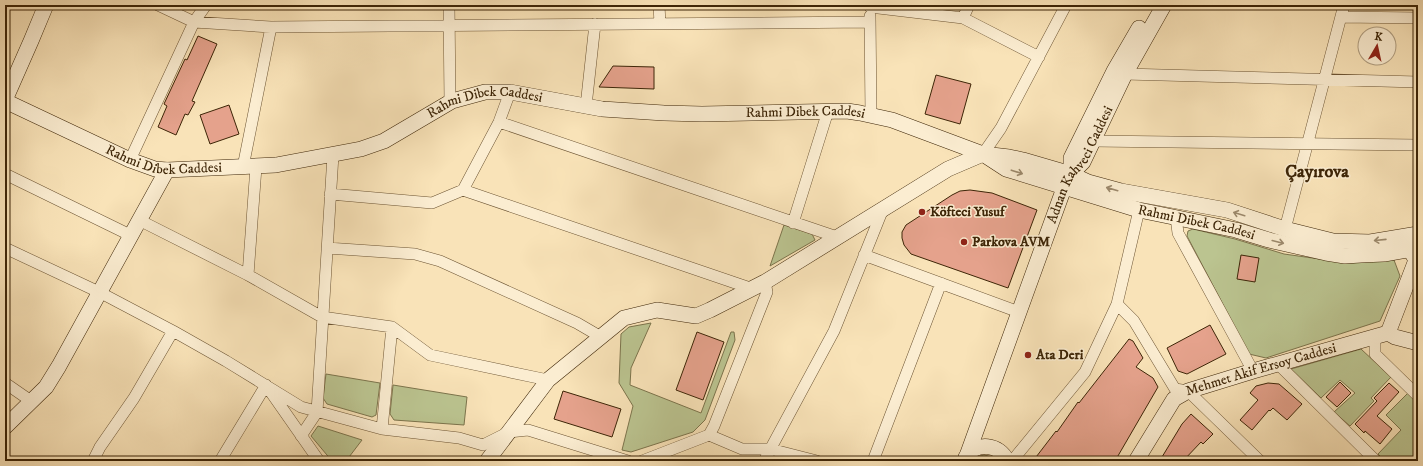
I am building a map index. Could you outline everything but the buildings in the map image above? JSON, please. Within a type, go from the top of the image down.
[{"type":"street","points":[[5,100],[46,5]]},
{"type":"street","points":[[158,5],[194,22],[271,27],[870,22]]},
{"type":"street","points":[[130,160],[194,22],[206,5]]},
{"type":"street","points":[[449,5],[450,103]]},
{"type":"street","points":[[660,5],[660,24]]},
{"type":"street","points":[[963,18],[969,5]]},
{"type":"street","points":[[487,461],[548,380],[624,318],[657,310],[696,316],[759,285],[948,169],[983,154],[1000,128],[1040,57],[1066,5]]},
{"type":"street","points":[[1067,181],[1071,158],[1114,71],[1152,5]]},
{"type":"street","name":"Adnan Kahveci Caddesi","points":[[966,457],[1067,181],[1083,162],[1125,74],[1164,5]]},
{"type":"street","points":[[1285,229],[1344,5]]},
{"type":"street","points":[[871,115],[871,6],[963,18],[1040,57]]},
{"type":"street","points":[[1341,17],[1418,18]]},
{"type":"street","points":[[586,106],[595,24]]},
{"type":"street","points":[[248,275],[249,167],[271,27]]},
{"type":"street","points":[[1125,74],[1418,82]]},
{"type":"street","name":"Rahmi Dibek Caddesi","points":[[5,100],[130,160],[155,169],[167,170],[276,165],[361,149],[384,141],[450,103],[465,97],[485,92],[510,92],[586,106],[621,110],[702,114],[847,111],[892,120],[983,154],[1006,169],[1067,181],[1088,182],[1121,192],[1210,206],[1312,237],[1333,241],[1350,242],[1384,240],[1418,234]]},
{"type":"street","points":[[330,194],[432,203],[463,190],[499,122],[510,92]]},
{"type":"street","points":[[793,223],[828,111]]},
{"type":"street","points":[[499,122],[837,237]]},
{"type":"street","points":[[1093,141],[1418,145]]},
{"type":"street","points":[[301,436],[317,412],[333,155]]},
{"type":"street","points":[[5,427],[46,387],[101,293],[130,235],[167,170]]},
{"type":"street","points":[[5,174],[130,235]]},
{"type":"street","name":"Rahmi Dibek Caddesi","points":[[1067,181],[1139,210],[1236,230],[1269,240],[1326,253],[1345,256],[1384,254],[1414,249]]},
{"type":"street","points":[[463,190],[759,285],[767,292],[714,426],[709,435],[642,461]]},
{"type":"street","points":[[764,461],[834,331],[883,209]]},
{"type":"street","points":[[1012,461],[1085,372],[1118,304],[1139,210]]},
{"type":"street","points":[[1176,217],[1178,233],[1253,371]]},
{"type":"street","points":[[139,220],[248,275],[322,317],[392,327],[430,355],[548,380]]},
{"type":"street","points":[[5,248],[101,293],[173,331],[226,360],[301,407],[382,429],[459,438],[483,445],[509,432],[528,430],[625,461]]},
{"type":"street","points":[[327,248],[415,254],[440,261],[577,323],[601,337]]},
{"type":"street","points":[[1414,249],[1416,260],[1381,336],[1375,354],[1418,396]]},
{"type":"street","points":[[864,255],[1019,312]]},
{"type":"street","points":[[873,461],[941,283]]},
{"type":"street","points":[[1118,304],[1134,321],[1175,389],[1188,391],[1260,461]]},
{"type":"street","points":[[382,429],[392,327]]},
{"type":"street","points":[[93,461],[100,447],[134,398],[173,331]]},
{"type":"street","points":[[1381,336],[1395,337],[1418,343]]},
{"type":"street","name":"Mehmet Akif Ersoy Caddesi","points":[[1140,459],[1174,399],[1188,391],[1253,371],[1381,336]]},
{"type":"street","points":[[1278,364],[1376,461]]},
{"type":"street","points":[[5,383],[31,401]]},
{"type":"street","points":[[266,385],[319,461]]},
{"type":"street","points":[[220,461],[266,385]]},
{"type":"street","points":[[979,421],[988,446]]},
{"type":"street","points":[[709,435],[742,449],[770,449],[817,461]]},
{"type":"street","points":[[966,457],[974,449],[981,446],[988,446],[995,448],[1007,461]]},
{"type":"green space","points":[[784,225],[812,234],[815,240],[770,266]]},
{"type":"green space","points":[[1193,229],[1235,239],[1284,254],[1348,263],[1394,260],[1400,276],[1380,321],[1266,358],[1249,354],[1187,236],[1188,231]]},
{"type":"green space","points":[[651,323],[631,368],[630,385],[701,413],[731,332],[734,332],[735,340],[705,420],[693,432],[631,452],[622,450],[633,406],[619,383],[621,334],[629,327]]},
{"type":"green space","points":[[1361,349],[1391,377],[1371,398],[1374,401],[1350,426],[1334,412],[1355,393],[1340,380],[1321,398],[1291,369]]},
{"type":"green space","points":[[326,374],[380,383],[376,415],[372,417],[327,404],[323,398]]},
{"type":"green space","points":[[393,385],[467,397],[464,425],[394,420],[390,414]]},
{"type":"green space","points":[[1408,393],[1418,403],[1418,456],[1415,461],[1385,461],[1378,454],[1401,430],[1386,415]]},
{"type":"green space","points":[[318,426],[362,440],[346,461],[332,461],[311,436]]},
{"type":"green space","points":[[984,455],[993,457],[997,461],[975,461],[980,456]]},
{"type":"place","name":"Köfteci Yusuf","points":[[922,212]]},
{"type":"place","name":"Parkova AVM","points":[[964,242]]},
{"type":"place","name":"Ata Deri","points":[[1028,355]]},
{"type":"district","name":"Çayırova","points":[[1317,172]]}]
